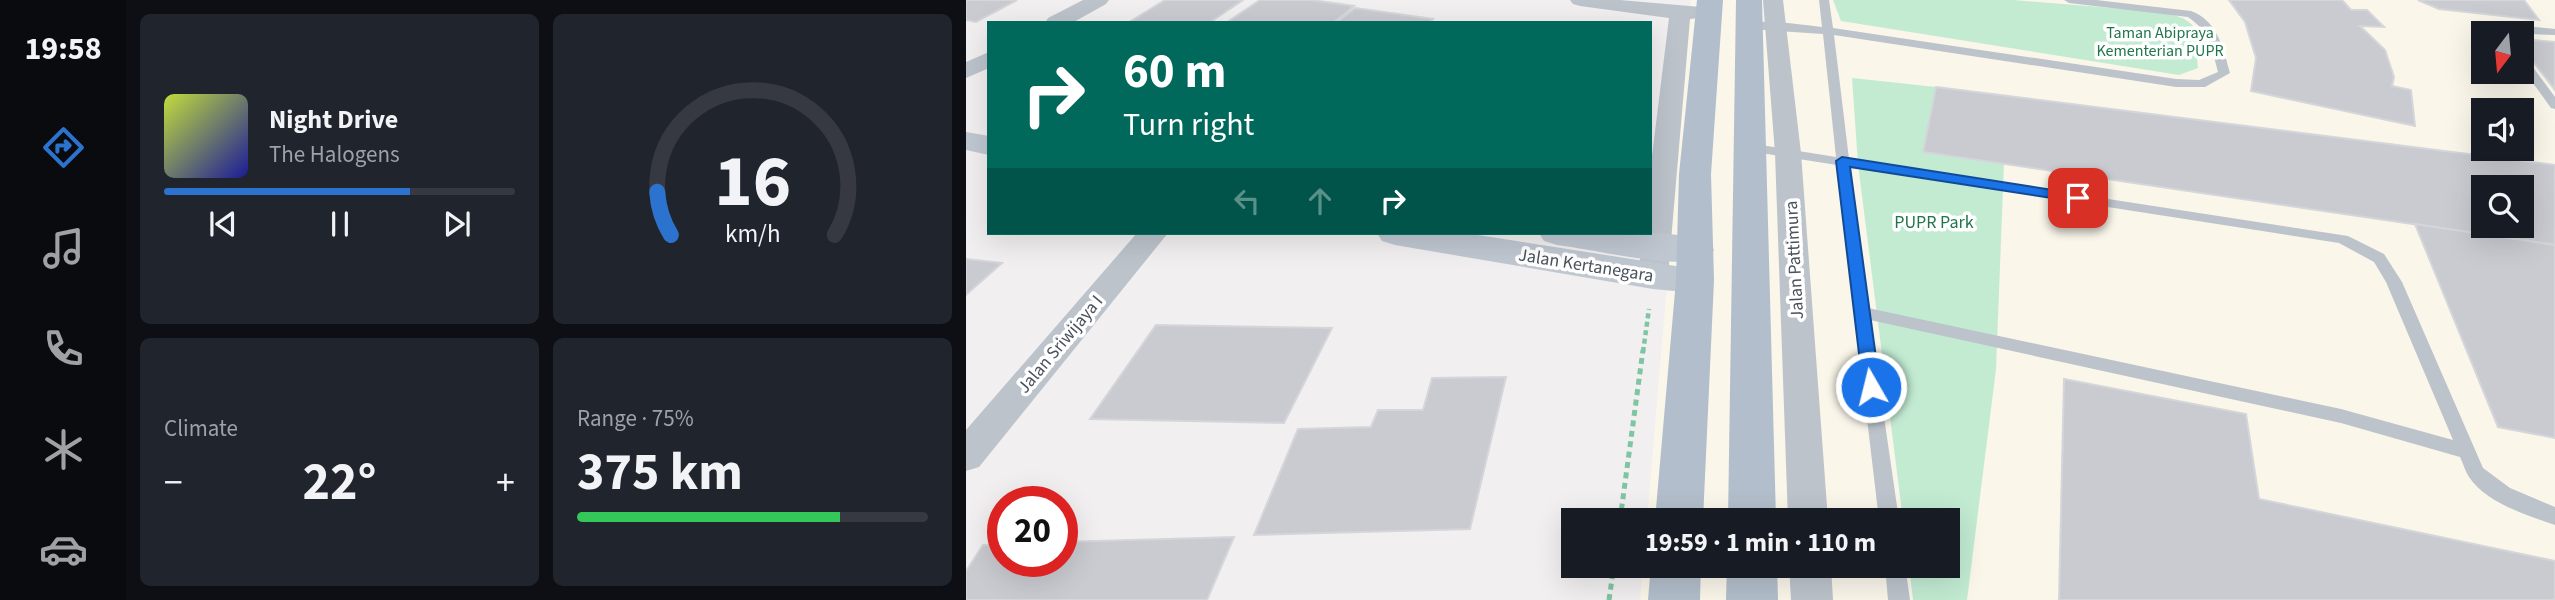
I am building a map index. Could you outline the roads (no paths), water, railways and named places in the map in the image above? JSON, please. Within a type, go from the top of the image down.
[{"type":"main road","points":[[1680,508],[1696,265],[1695,174],[1700,8]]},
{"type":"main road","points":[[1752,508],[1748,147],[1761,13]]},
{"type":"main road","points":[[1674,600],[1675,578]]},
{"type":"main road","points":[[1752,578],[1752,600]]},
{"type":"street","points":[[1060,21],[1099,0]]},
{"type":"street","points":[[1580,0],[1700,8],[1655,262]]},
{"type":"street","name":"Jalan Pattimura","points":[[1761,13],[1788,153],[1807,508]]},
{"type":"street","points":[[966,71],[987,60]]},
{"type":"street","points":[[966,141],[987,146]]},
{"type":"street","name":"Jalan Sriwijaya I","points":[[966,456],[1151,235]]},
{"type":"street","name":"Jalan Kertanegara","points":[[1413,235],[1696,265]]},
{"type":"street","name":"Jalan Kertanegara","points":[[1564,235],[1655,262]]},
{"type":"street","points":[[1811,578],[1812,600]]},
{"type":"lane","points":[[1824,0],[1848,162],[1861,312],[1887,508]]},
{"type":"lane","points":[[1761,13],[1829,31],[1926,43],[2176,83],[2201,84],[2224,73],[2212,30],[2207,22],[2192,14],[2069,0]]},
{"type":"lane","points":[[2534,30],[2555,32]]},
{"type":"lane","points":[[2534,76],[2555,105]]},
{"type":"lane","points":[[1748,147],[2343,239],[2379,258],[2394,282],[2476,474],[2490,488],[2508,498],[2555,516]]},
{"type":"lane","points":[[1861,312],[2341,416],[2466,451]]},
{"type":"lane","points":[[1896,578],[1899,600]]},
{"type":"park label","name":"Taman Abipraya Kementerian PUPR","points":[[2160,41]]},
{"type":"park label","name":"PUPR Park","points":[[1934,222]]}]
